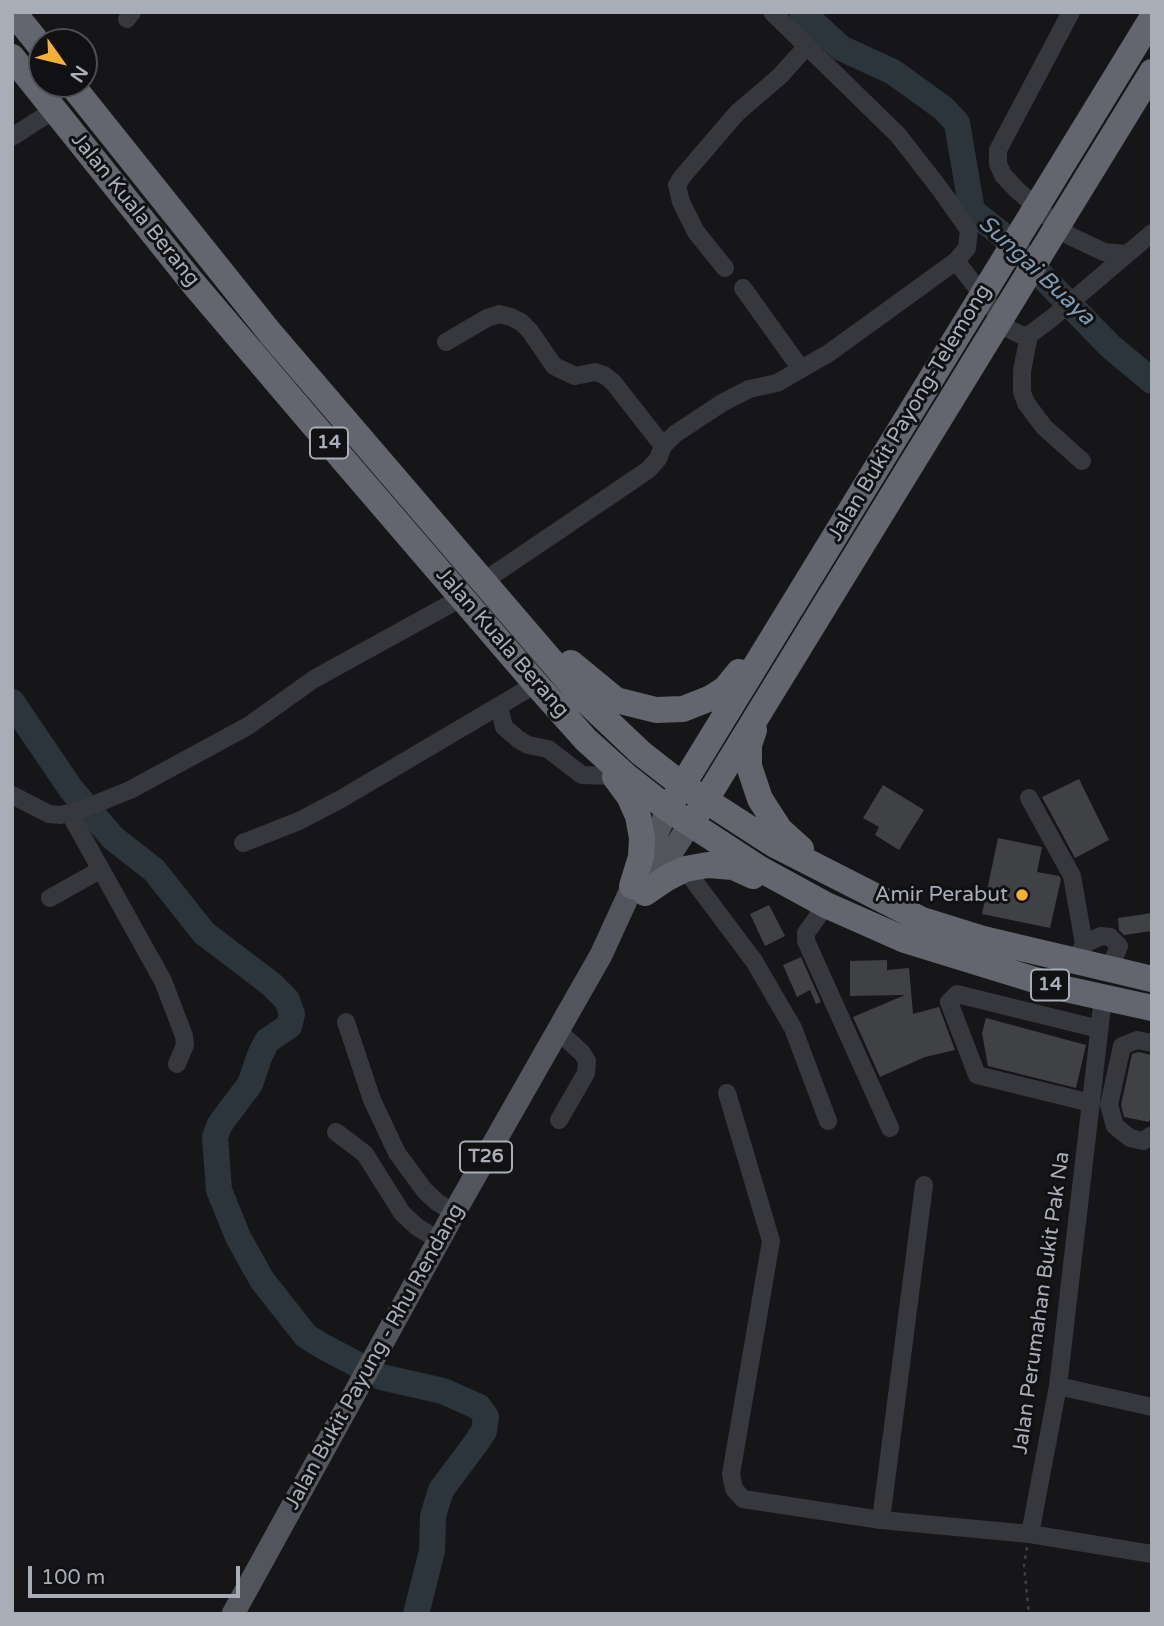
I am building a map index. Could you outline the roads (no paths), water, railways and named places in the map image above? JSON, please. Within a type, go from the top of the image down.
[{"type":"highway","points":[[13,12],[28,31]]},
{"type":"highway","name":"Jalan Bukit Payong-Telemong","points":[[668,809],[1152,18]]},
{"type":"highway","name":"Jalan Kuala Berang","points":[[12,57],[192,282],[536,684],[586,740],[626,776],[668,809],[760,869],[827,905],[905,940],[1061,988],[1152,1008]]},
{"type":"highway","name":"Jalan Bukit Payong-Telemong","points":[[690,824],[1152,72]]},
{"type":"highway","name":"Jalan Kuala Berang","points":[[82,98],[271,334],[584,699],[641,752],[682,785],[775,845],[922,920],[983,939],[1080,953],[1109,970],[1152,979]]},
{"type":"highway","points":[[505,607],[617,700],[656,710],[683,709],[711,698],[725,689],[745,666],[819,561]]},
{"type":"highway","points":[[760,712],[749,745],[749,766],[760,799],[780,830],[840,880]]},
{"type":"highway","points":[[586,740],[629,796],[638,816],[642,838],[639,890],[685,869],[708,865],[733,867],[827,905]]},
{"type":"main road","points":[[639,890],[668,809]]},
{"type":"main road","points":[[639,890],[690,824]]},
{"type":"main road","name":"Jalan Bukit Payung - Rhu Rendang","points":[[233,1614],[454,1213],[639,890]]},
{"type":"street","points":[[484,581],[648,470],[658,459],[663,446],[675,434],[722,402],[749,389],[777,383],[829,353],[956,261],[967,248],[969,230],[898,135],[772,12]]},
{"type":"street","points":[[1071,12],[998,150],[998,164],[1003,175],[1017,190],[1070,236],[1104,252],[1128,254]]},
{"type":"street","points":[[725,268],[696,232],[681,202],[677,185],[737,113],[780,76],[807,46]]},
{"type":"street","points":[[12,137],[54,110]]},
{"type":"street","points":[[956,261],[1009,329],[1021,335],[1029,335],[1152,233]]},
{"type":"street","points":[[743,288],[801,369]]},
{"type":"street","points":[[446,342],[487,318],[499,314],[511,317],[530,331],[554,366],[575,376],[595,372],[613,382],[663,446]]},
{"type":"street","points":[[1029,335],[1021,371],[1026,403],[1044,427],[1082,461]]},
{"type":"street","points":[[12,795],[50,814],[74,813],[108,800],[200,754],[248,726],[314,679],[463,597]]},
{"type":"street","points":[[243,843],[299,821],[341,799],[536,684]]},
{"type":"street","points":[[499,707],[504,727],[518,739],[528,745],[548,749],[582,775],[614,776]]},
{"type":"street","points":[[1029,798],[1072,876],[1080,953]]},
{"type":"street","points":[[74,813],[100,870],[167,992],[184,1036],[185,1045],[177,1063]]},
{"type":"street","points":[[685,869],[754,961],[793,1028],[828,1121]]},
{"type":"street","points":[[50,898],[100,870]]},
{"type":"street","points":[[827,905],[806,933],[807,940],[890,1128]]},
{"type":"street","points":[[1080,953],[1101,936],[1125,944],[1109,970]]},
{"type":"street","points":[[1054,1018],[1061,988]]},
{"type":"street","points":[[1091,1103],[977,1075],[949,1002],[957,994],[1054,1018],[1099,1033],[1122,1045],[1137,1040],[1152,1043]]},
{"type":"street","name":"Jalan Perumahan Bukit Pak Na","points":[[1030,1534],[1058,1386],[1102,998]]},
{"type":"street","points":[[346,1023],[372,1100],[397,1153],[425,1191],[454,1213]]},
{"type":"street","points":[[558,1031],[587,1061],[586,1073],[559,1120]]},
{"type":"street","points":[[1122,1045],[1109,1105],[1115,1126],[1130,1138],[1143,1141],[1152,1135]]},
{"type":"street","points":[[727,1093],[771,1241],[731,1474],[734,1489],[743,1499],[881,1520],[1030,1534],[1152,1554]]},
{"type":"street","points":[[336,1132],[365,1154],[402,1213],[417,1227],[439,1240]]},
{"type":"street","points":[[881,1520],[924,1185]]},
{"type":"street","points":[[1058,1386],[1152,1406]]},
{"type":"waterway","name":"Sungai Buaya","points":[[802,12],[841,48],[893,72],[943,108],[957,123],[972,211],[1000,233],[1110,346],[1152,381]]},
{"type":"waterway","points":[[12,702],[71,789],[113,838],[154,870],[204,933],[271,984],[287,1000],[292,1014],[289,1026],[267,1041],[250,1084],[220,1124],[215,1137],[219,1190],[238,1237],[262,1280],[306,1336],[381,1377],[443,1391],[479,1407],[486,1417],[484,1431],[441,1490],[433,1516],[432,1551],[416,1614]]},
{"type":"place","name":"Amir Perabut","points":[[1022,895]]}]
